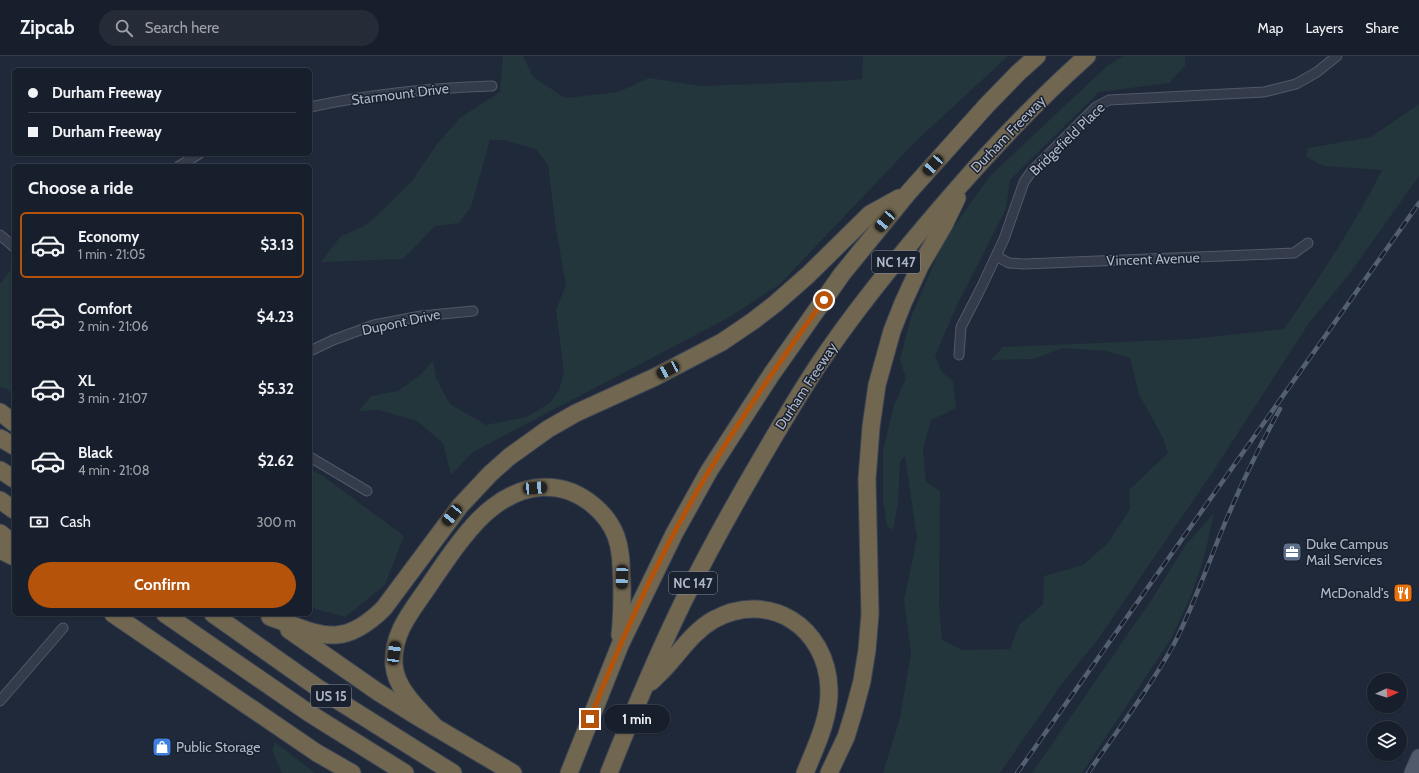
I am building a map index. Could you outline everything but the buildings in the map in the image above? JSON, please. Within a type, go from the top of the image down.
[{"type":"highway","name":"NC 147","points":[[571,767],[620,645],[674,534],[709,471],[771,375],[842,274],[908,193],[986,106],[1037,56]]},
{"type":"highway","name":"Durham Freeway","points":[[610,773],[641,694],[683,602],[728,516],[785,418],[818,366],[858,309],[918,233],[1004,136],[1087,56]]},
{"type":"highway","points":[[829,773],[846,737],[862,682],[867,650],[870,614],[867,479],[871,427],[877,385],[892,331],[911,284],[975,168]]},
{"type":"highway","points":[[268,616],[314,633],[331,636],[351,632],[364,625],[373,619],[384,608],[460,506],[490,474],[509,457],[576,413],[655,377],[722,342],[775,304],[808,275],[870,214],[908,193]]},
{"type":"highway","points":[[0,412],[12,421]]},
{"type":"highway","points":[[0,438],[12,445]]},
{"type":"highway","points":[[0,470],[12,479]]},
{"type":"highway","points":[[435,727],[399,685],[394,667],[395,642],[406,619],[434,578],[471,529],[493,507],[511,496],[535,488],[548,487],[563,489],[583,498],[603,513],[607,518],[616,535],[622,564],[620,645]]},
{"type":"highway","points":[[0,500],[12,509]]},
{"type":"highway","points":[[0,534],[12,543]]},
{"type":"highway","points":[[0,550],[12,556]]},
{"type":"highway","points":[[641,694],[672,661],[692,636],[715,619],[733,612],[751,609],[770,611],[787,616],[802,627],[812,637],[819,647],[828,671],[829,688],[827,712],[819,739],[805,773]]},
{"type":"highway","points":[[116,616],[317,754],[352,773]]},
{"type":"highway","name":"US 15","points":[[168,616],[309,713],[404,773]]},
{"type":"highway","name":"US 15","points":[[215,616],[318,688],[453,773]]},
{"type":"highway","points":[[268,616],[378,692],[513,773]]},
{"type":"highway","points":[[317,754],[338,773]]},
{"type":"main road","points":[[1412,773],[1419,757]]},
{"type":"street","name":"Bridgefield Place","points":[[959,355],[961,327],[1004,239],[1024,182],[1068,135],[1102,102],[1120,99],[1264,92],[1296,84],[1317,72],[1336,56]]},
{"type":"street","name":"Starmount Drive","points":[[312,108],[353,99],[427,89],[492,86]]},
{"type":"street","points":[[182,164],[196,156]]},
{"type":"street","points":[[0,235],[12,245]]},
{"type":"street","name":"Vincent Avenue","points":[[996,256],[1009,263],[1024,264],[1294,253],[1308,243]]},
{"type":"street","name":"Dupont Drive","points":[[312,351],[333,340],[374,325],[421,316],[473,311]]},
{"type":"street","points":[[312,458],[367,491]]},
{"type":"street","points":[[0,701],[63,628]]},
{"type":"green space","points":[[503,56],[523,56],[533,77],[565,98],[618,92],[649,78],[700,86],[862,79],[863,56],[1008,56],[914,143],[780,284],[728,318],[473,452],[451,475],[443,443],[417,421],[379,410],[359,411],[371,396],[398,391],[420,375],[433,361],[436,378],[450,404],[486,425],[526,417],[550,403],[559,390],[564,372],[556,310],[566,285],[556,229],[548,165],[536,149],[504,140],[490,140],[471,207],[459,223],[435,226],[403,259],[321,262],[340,237],[368,224],[412,181],[437,144],[461,117],[500,92]]},
{"type":"green space","points":[[1123,56],[1185,56],[1185,66],[1169,83],[1099,92],[1010,180],[1006,209],[958,303],[935,356],[942,372],[953,381],[956,408],[931,420],[923,449],[926,482],[940,491],[939,606],[942,640],[962,650],[1010,649],[1019,625],[1043,604],[1044,576],[1083,565],[1108,543],[1130,509],[1129,490],[1168,453],[1163,438],[1139,394],[1130,358],[1106,351],[1063,348],[1033,359],[991,360],[1003,347],[1192,339],[1284,329],[1348,231],[1382,170],[1324,166],[1306,157],[1308,148],[1371,137],[1419,104],[1419,176],[1347,277],[1309,323],[1212,473],[1096,642],[1061,685],[1000,773],[883,773],[900,718],[911,653],[904,600],[917,538],[905,456],[900,462],[898,502],[893,530],[887,526],[883,499],[883,451],[894,405],[906,379],[900,360],[911,317],[943,242],[990,176],[1107,66]]},
{"type":"green space","points":[[12,269],[12,393],[0,387],[0,284]]},
{"type":"green space","points":[[312,470],[323,476],[404,536],[385,585],[345,617],[316,609],[312,606]]},
{"type":"green space","points":[[1214,513],[1204,558],[1190,598],[1172,637],[1082,773],[1032,773],[1152,599],[1185,546]]},
{"type":"green space","points":[[275,742],[315,773],[282,773],[272,750]]},
{"type":"railway","points":[[1017,773],[1419,203]]},
{"type":"railway","points":[[1088,773],[1143,694],[1174,644],[1192,606],[1239,490],[1280,409]]},
{"type":"place","name":"Duke Campus Mail Services","points":[[1292,552]]},
{"type":"place","name":"McDonald's","points":[[1403,593]]},
{"type":"place","name":"Public Storage","points":[[162,747]]},
{"type":"route","points":[[590,719],[630,623],[674,534],[709,471],[771,375],[824,300]]}]
